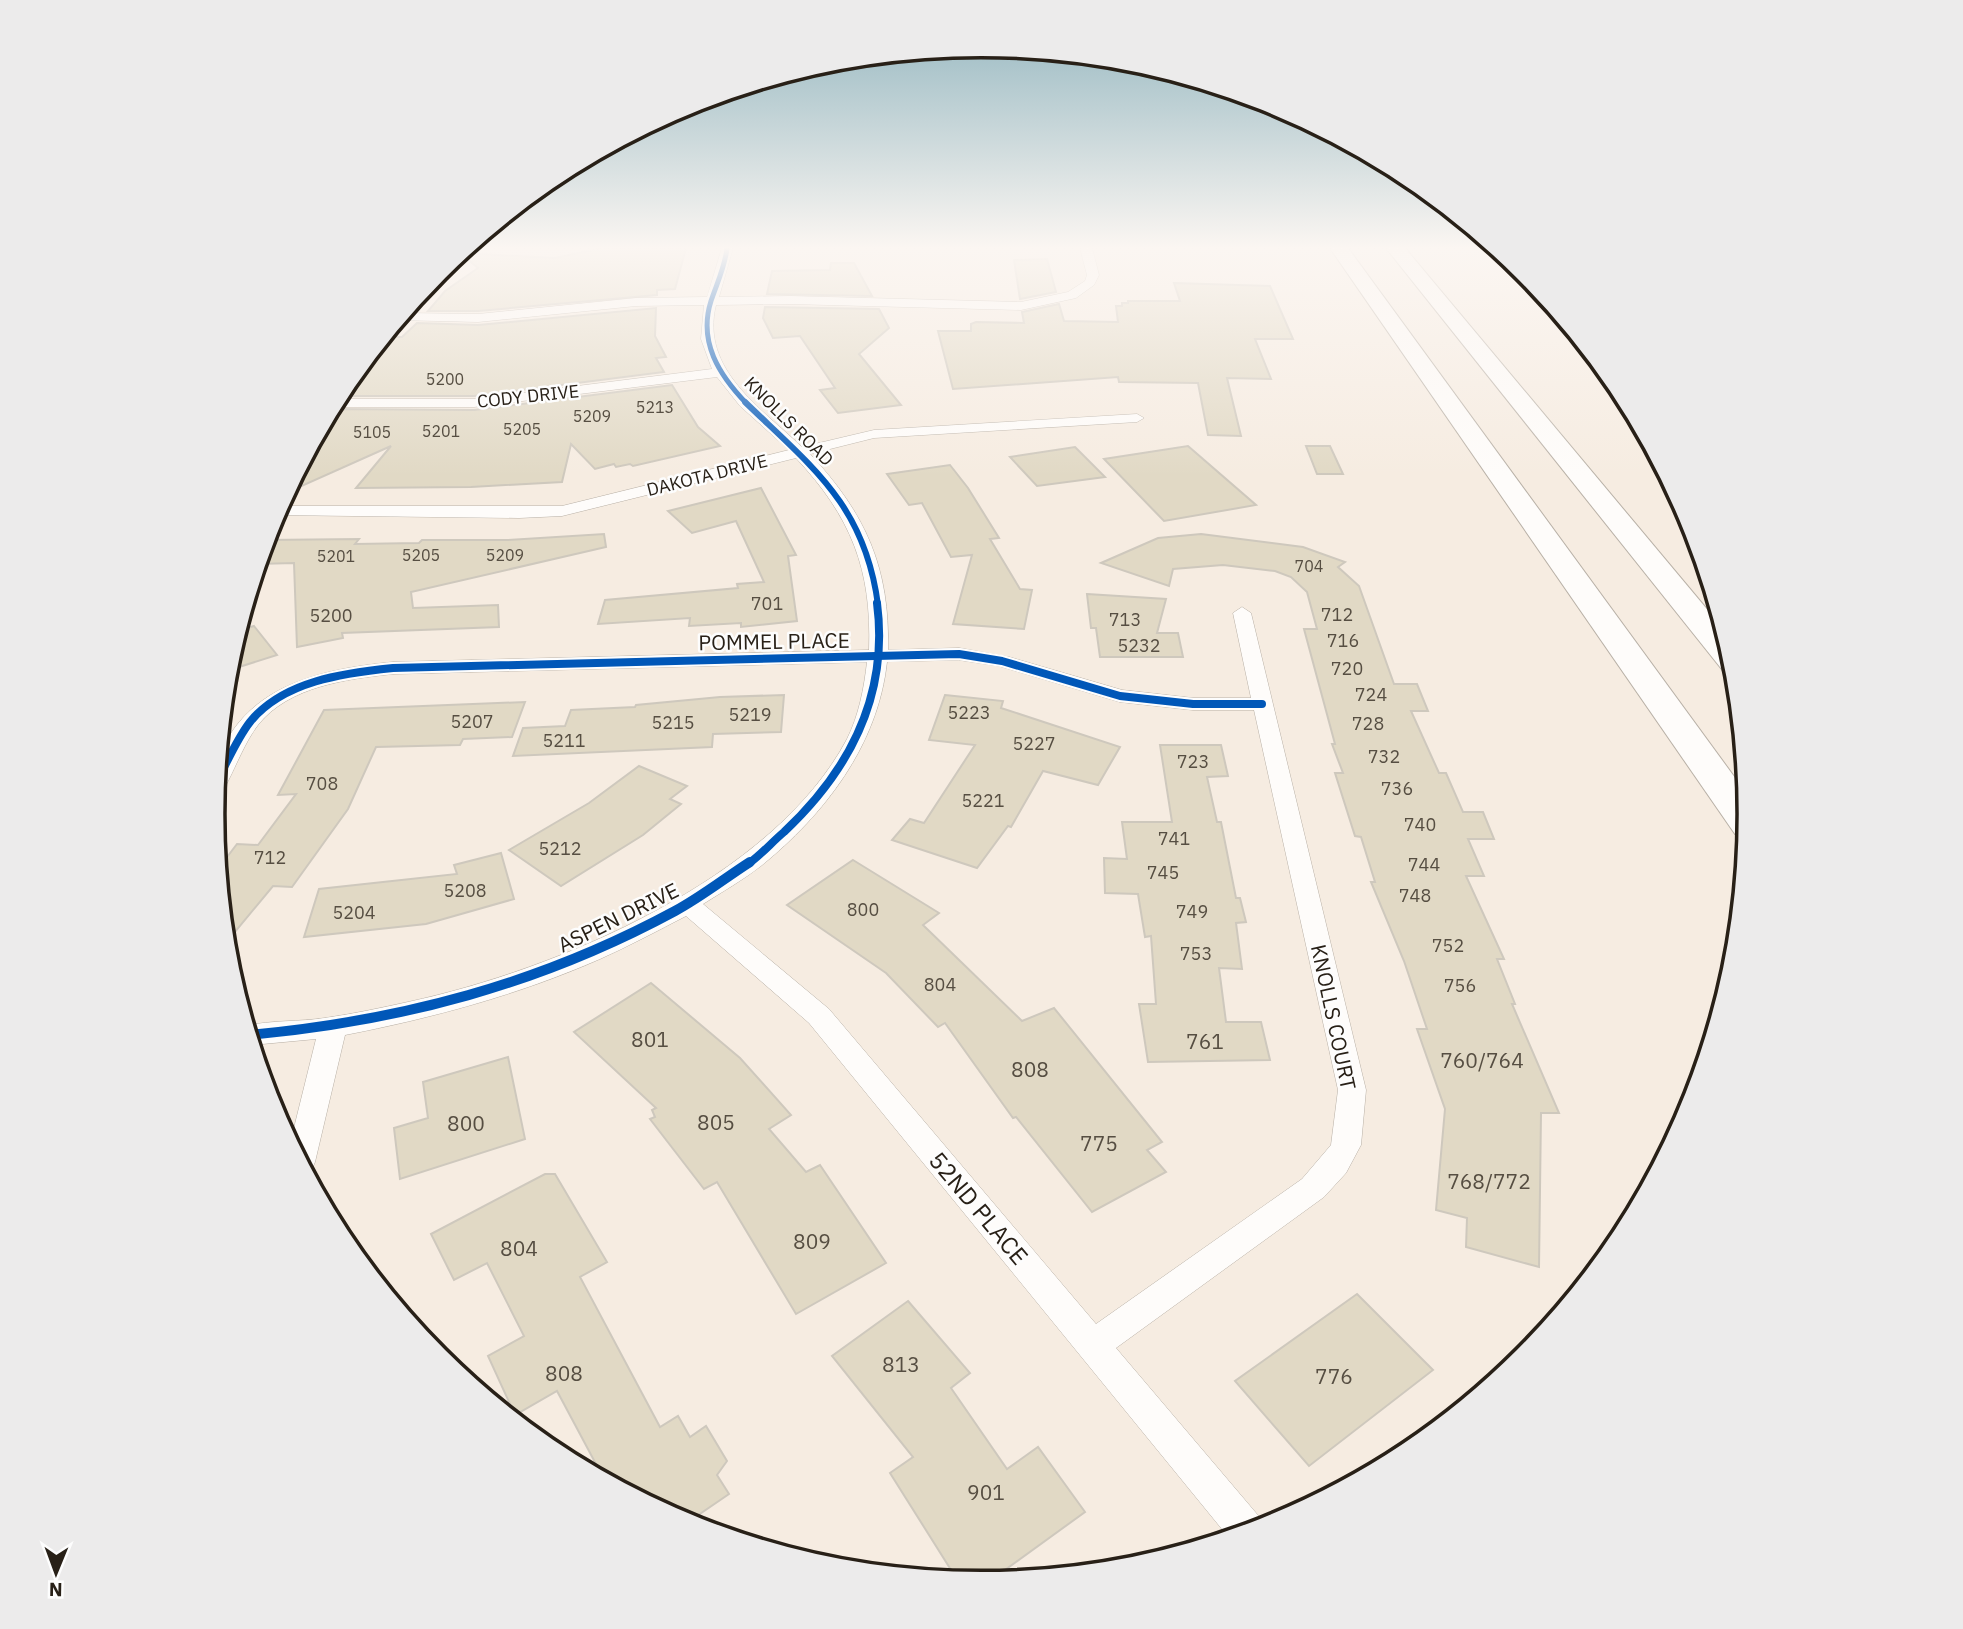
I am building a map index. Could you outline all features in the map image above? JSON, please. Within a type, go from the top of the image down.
[{"type":"highway","points":[[1393,324],[1738,809]]},
{"type":"highway","points":[[1457,324],[1718,643]]},
{"type":"street","name":"KNOLLS ROAD","points":[[706,324],[707,341],[721,372],[775,432],[799,452],[831,486],[858,532],[871,564],[879,610],[877,656]]},
{"type":"street","name":"CODY DRIVE","points":[[346,403],[474,402],[721,372]]},
{"type":"street","name":"DAKOTA DRIVE","points":[[289,511],[562,511],[874,434],[1137,418]]},
{"type":"street","name":"KNOLLS COURT","points":[[1093,1345],[1312,1188],[1338,1164],[1350,1140],[1353,1090],[1242,613]]},
{"type":"street","name":"POMMEL PLACE","points":[[226,765],[251,721],[285,695],[310,683],[354,671],[393,668],[959,654],[1002,661],[1120,696],[1193,704],[1262,704]]},
{"type":"street","name":"ASPEN DRIVE","points":[[258,1034],[333,1027],[414,1011],[537,975],[598,950],[687,904],[778,842],[839,770],[856,740],[868,710],[877,656]]},
{"type":"street","name":"52ND PLACE","points":[[687,904],[820,1016],[1243,1524]]},
{"type":"street","points":[[303,1149],[333,1027]]},
{"type":"building","points":[[416,324],[655,324],[655,336],[666,357],[656,358],[664,372],[474,396],[351,396],[395,337],[402,337]]},
{"type":"building","points":[[766,324],[887,324],[889,328],[859,354],[901,405],[838,413],[820,390],[835,388],[800,336],[773,338]]},
{"type":"building","points":[[971,324],[1286,324],[1293,339],[1255,339],[1271,379],[1227,378],[1241,436],[1208,435],[1198,383],[1119,382],[1118,377],[953,389],[938,331],[971,331]]},
{"type":"building","points":[[672,385],[698,427],[720,446],[633,466],[630,464],[616,467],[614,464],[595,469],[571,444],[562,482],[471,487],[356,488],[391,446],[300,487],[343,409],[474,410]]},
{"type":"building","points":[[1188,446],[1256,505],[1164,521],[1104,459]]},
{"type":"building","points":[[1306,446],[1330,446],[1343,474],[1317,474]]},
{"type":"building","points":[[1075,447],[1105,477],[1037,486],[1010,457]]},
{"type":"building","points":[[950,465],[968,488],[999,538],[990,539],[1020,589],[1032,590],[1024,629],[953,624],[972,555],[951,557],[922,503],[909,505],[887,474]]},
{"type":"building","points":[[761,488],[796,555],[788,556],[797,621],[741,627],[741,623],[689,626],[690,618],[598,624],[605,600],[738,588],[737,584],[764,582],[736,521],[692,533],[668,511]]},
{"type":"building","points":[[604,534],[606,547],[411,592],[413,608],[498,605],[499,627],[342,633],[343,638],[297,647],[294,563],[268,564],[277,540],[359,539],[355,544],[419,543],[422,540],[508,540]]},
{"type":"building","points":[[1201,534],[1303,547],[1345,562],[1338,567],[1359,586],[1394,684],[1417,684],[1428,711],[1411,711],[1439,773],[1446,773],[1463,812],[1483,812],[1494,839],[1468,839],[1484,876],[1466,876],[1504,959],[1497,959],[1515,1004],[1512,1004],[1559,1113],[1541,1113],[1539,1267],[1466,1247],[1467,1218],[1436,1210],[1445,1109],[1417,1029],[1427,1029],[1404,961],[1371,882],[1375,882],[1361,837],[1355,836],[1335,773],[1343,773],[1332,744],[1335,744],[1304,629],[1317,629],[1307,592],[1291,577],[1275,571],[1223,565],[1173,569],[1169,586],[1101,563],[1158,538]]},
{"type":"building","points":[[1087,594],[1166,599],[1157,633],[1178,633],[1183,657],[1100,657],[1096,628],[1091,628]]},
{"type":"building","points":[[254,626],[277,655],[239,667],[249,628]]},
{"type":"building","points":[[784,695],[781,732],[713,734],[712,747],[513,756],[523,728],[565,726],[571,710],[635,707],[720,697]]},
{"type":"building","points":[[945,695],[1003,701],[1001,708],[1120,747],[1098,785],[1043,771],[1011,827],[1008,826],[977,868],[892,840],[910,819],[924,823],[975,745],[929,740]]},
{"type":"building","points":[[525,702],[512,737],[463,739],[460,745],[376,747],[348,809],[292,887],[273,886],[234,933],[226,859],[237,844],[258,845],[296,794],[278,795],[324,710]]},
{"type":"building","points":[[1160,745],[1221,745],[1228,776],[1207,777],[1217,822],[1221,822],[1236,898],[1240,898],[1246,922],[1236,923],[1242,969],[1219,968],[1226,1022],[1261,1022],[1270,1060],[1148,1062],[1139,1004],[1156,1004],[1151,936],[1145,937],[1138,894],[1105,893],[1104,858],[1127,859],[1122,822],[1172,822]]},
{"type":"building","points":[[639,766],[687,786],[670,799],[681,804],[643,835],[561,886],[509,850],[589,803]]},
{"type":"building","points":[[501,853],[514,899],[426,924],[304,937],[319,889],[457,874],[454,865]]},
{"type":"building","points":[[853,860],[939,913],[923,925],[1022,1021],[1054,1008],[1162,1142],[1147,1150],[1166,1172],[1092,1212],[1016,1117],[1013,1118],[945,1023],[938,1027],[886,973],[787,905]]},
{"type":"building","points":[[651,983],[740,1058],[791,1115],[769,1129],[806,1172],[820,1165],[886,1263],[796,1314],[717,1182],[704,1189],[650,1119],[655,1117],[652,1110],[656,1108],[574,1032]]},
{"type":"building","points":[[508,1057],[525,1139],[400,1179],[394,1128],[428,1118],[423,1082]]},
{"type":"building","points":[[545,1174],[555,1174],[607,1262],[580,1277],[660,1427],[678,1416],[690,1437],[706,1426],[727,1461],[717,1475],[729,1494],[697,1516],[692,1514],[597,1466],[557,1391],[519,1413],[511,1407],[488,1356],[524,1336],[487,1263],[454,1280],[431,1234]]},
{"type":"building","points":[[1357,1294],[1433,1370],[1309,1466],[1235,1381]]},
{"type":"building","points":[[908,1301],[970,1373],[951,1388],[1007,1469],[1038,1447],[1085,1512],[1004,1571],[951,1570],[890,1473],[913,1457],[832,1356]]},
{"type":"cycle path","points":[[258,1034],[325,1028],[410,1012],[501,987],[591,953],[676,910],[753,860],[814,803],[857,739],[871,698],[878,653],[878,608],[866,549],[844,505],[834,492],[801,454],[745,402],[721,373],[712,357],[706,324]]},
{"type":"cycle path","points":[[226,765],[250,722],[278,698],[316,682],[393,668],[959,654],[1002,661],[1120,696],[1193,704],[1262,704]]}]
